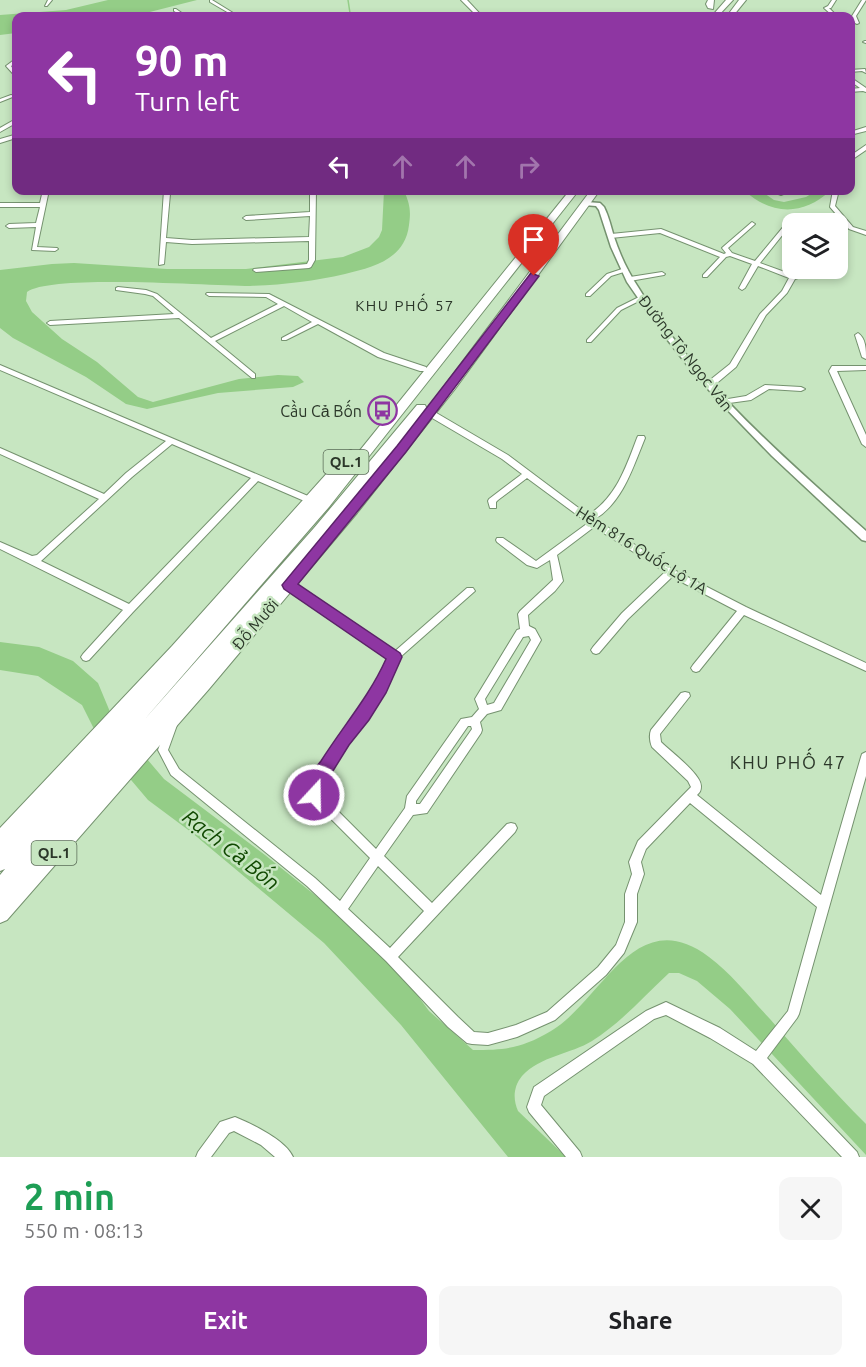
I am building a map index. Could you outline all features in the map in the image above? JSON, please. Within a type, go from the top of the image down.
[{"type":"highway","points":[[711,4],[718,0]]},
{"type":"highway","points":[[719,12],[730,0]]},
{"type":"highway","points":[[727,12],[737,0]]},
{"type":"highway","points":[[733,12],[743,0]]},
{"type":"highway","points":[[736,9],[751,0]]},
{"type":"highway","name":"Đỗ Mười","points":[[136,729],[423,369],[581,196]]},
{"type":"highway","name":"Đỗ Mười","points":[[136,729],[174,717],[289,585],[430,413],[581,196]]},
{"type":"highway","name":"Đỗ Mười","points":[[317,503],[581,196]]},
{"type":"highway","name":"Đỗ Mười","points":[[136,729],[298,558],[455,366],[581,196]]},
{"type":"highway","name":"QL.1","points":[[0,889],[90,780],[136,729]]},
{"type":"highway","name":"QL.1","points":[[0,862],[90,780],[136,729]]},
{"type":"highway","name":"QL.1","points":[[0,842],[90,780]]},
{"type":"highway","name":"QL.1","points":[[0,913],[90,780]]},
{"type":"main road","points":[[464,0],[476,12]]},
{"type":"street","points":[[46,5],[50,0]]},
{"type":"street","points":[[826,8],[829,0]]},
{"type":"street","points":[[826,8],[830,7],[834,0]]},
{"type":"street","points":[[855,14],[864,0]]},
{"type":"street","points":[[211,1],[229,12]]},
{"type":"street","points":[[826,8],[830,12]]},
{"type":"street","points":[[855,18],[857,23],[866,23]]},
{"type":"street","points":[[45,195],[34,250],[55,249]]},
{"type":"street","points":[[161,264],[166,195]]},
{"type":"street","points":[[256,270],[309,266],[312,260],[313,195]]},
{"type":"street","points":[[835,195],[832,206],[851,228],[866,233]]},
{"type":"street","points":[[581,196],[609,231],[661,231],[782,272]]},
{"type":"street","name":"Đường Tô Ngọc Vân","points":[[581,196],[605,214],[609,231],[625,270],[641,298],[708,386],[722,402],[866,537]]},
{"type":"street","points":[[0,205],[43,205]]},
{"type":"street","points":[[246,218],[312,214]]},
{"type":"street","points":[[727,255],[725,248],[752,224]]},
{"type":"street","points":[[9,226],[40,225]]},
{"type":"street","points":[[742,288],[757,262],[782,232]]},
{"type":"street","points":[[163,240],[192,242],[312,239]]},
{"type":"street","points":[[705,276],[727,255]]},
{"type":"street","points":[[588,295],[609,275],[625,270]]},
{"type":"street","points":[[630,279],[662,274]]},
{"type":"street","points":[[708,386],[733,365],[763,314],[785,292],[793,279]]},
{"type":"street","points":[[118,289],[155,295],[252,376]]},
{"type":"street","points":[[210,294],[260,294],[272,297],[381,355],[423,369]]},
{"type":"street","points":[[589,341],[619,309],[641,298]]},
{"type":"street","points":[[210,341],[283,304]]},
{"type":"street","points":[[50,323],[181,316]]},
{"type":"street","points":[[284,339],[317,322]]},
{"type":"street","points":[[858,335],[865,354]]},
{"type":"street","points":[[866,368],[835,368],[833,371],[866,444]]},
{"type":"street","points":[[1,369],[317,503]]},
{"type":"street","points":[[722,402],[748,398],[768,387],[801,389]]},
{"type":"street","name":"Hẻm 816 Quốc Lộ 1A","points":[[430,413],[528,473],[591,521],[671,572],[743,610],[866,667]]},
{"type":"street","points":[[500,540],[530,563],[537,565],[553,555],[598,514],[622,486],[641,438]]},
{"type":"street","points":[[31,560],[40,558],[171,440]]},
{"type":"street","points":[[0,451],[105,498]]},
{"type":"street","points":[[493,506],[492,501],[495,498],[528,473]]},
{"type":"street","points":[[86,657],[257,477]]},
{"type":"street","points":[[0,545],[130,609]]},
{"type":"street","points":[[340,909],[410,810],[423,809],[477,730],[475,721],[484,710],[497,707],[536,640],[532,632],[524,628],[523,614],[558,581],[553,555]]},
{"type":"street","points":[[596,650],[625,616],[671,572]]},
{"type":"street","points":[[289,585],[394,657]]},
{"type":"street","points":[[432,911],[376,859],[314,795],[314,780],[322,774],[343,740],[364,715],[381,688],[394,657],[470,591]]},
{"type":"street","points":[[696,668],[743,610]]},
{"type":"street","points":[[484,710],[480,699],[520,633],[532,632]]},
{"type":"street","points":[[174,717],[164,750],[175,772],[281,857],[340,909],[453,1022],[472,1038],[488,1039],[517,1032],[551,1016],[602,971],[620,948],[631,922],[631,894],[638,874],[635,862],[642,845],[696,789],[696,784],[656,744],[655,733],[685,696]]},
{"type":"street","points":[[760,1058],[793,1014],[866,757]]},
{"type":"street","points":[[690,796],[823,904]]},
{"type":"street","points":[[390,957],[511,828]]},
{"type":"street","points":[[575,1157],[534,1107],[539,1092],[650,1015],[666,1008],[760,1058],[852,1157]]},
{"type":"street","points":[[203,1157],[225,1127],[235,1124],[266,1140],[286,1157]]},
{"type":"water","points":[[108,0],[197,0],[150,12],[40,12],[66,10]]},
{"type":"water","points":[[12,14],[12,34],[0,35],[0,15]]},
{"type":"water","points":[[384,195],[406,195],[410,212],[409,225],[401,246],[386,260],[356,271],[286,284],[250,286],[98,282],[67,283],[27,292],[26,301],[32,312],[62,339],[97,362],[138,397],[153,402],[239,379],[278,375],[298,376],[304,382],[293,387],[218,393],[147,409],[126,404],[86,377],[13,338],[0,328],[0,270],[74,263],[167,269],[246,269],[343,257],[369,247],[379,237],[382,230]]},
{"type":"water","points":[[750,195],[767,195],[774,200],[784,202],[809,195],[825,195],[809,205],[787,209],[765,205]]},
{"type":"water","name":"Rạch Cả Bốn","points":[[0,642],[39,647],[73,661],[98,683],[113,719],[164,779],[346,920],[404,977],[429,1011],[473,1050],[514,1047],[541,1037],[569,1017],[621,962],[640,948],[660,941],[683,943],[709,957],[726,971],[866,1124],[866,1155],[730,1009],[697,981],[679,973],[669,973],[603,1034],[584,1045],[538,1064],[529,1069],[519,1080],[515,1094],[518,1111],[566,1157],[508,1157],[401,1025],[324,943],[191,832],[148,800],[94,729],[82,705],[38,676],[0,670]]},
{"type":"waterway","points":[[348,0],[350,12]]},
{"type":"place","name":"Cầu Cả Bốn","points":[[383,411]]},
{"type":"district","name":"KHU PHỐ 57","points":[[405,306]]},
{"type":"district","name":"KHU PHỐ 47","points":[[788,763]]},
{"type":"route","points":[[314,795],[314,780],[322,774],[343,740],[364,715],[381,688],[394,657],[289,585],[402,449],[534,276]]}]
